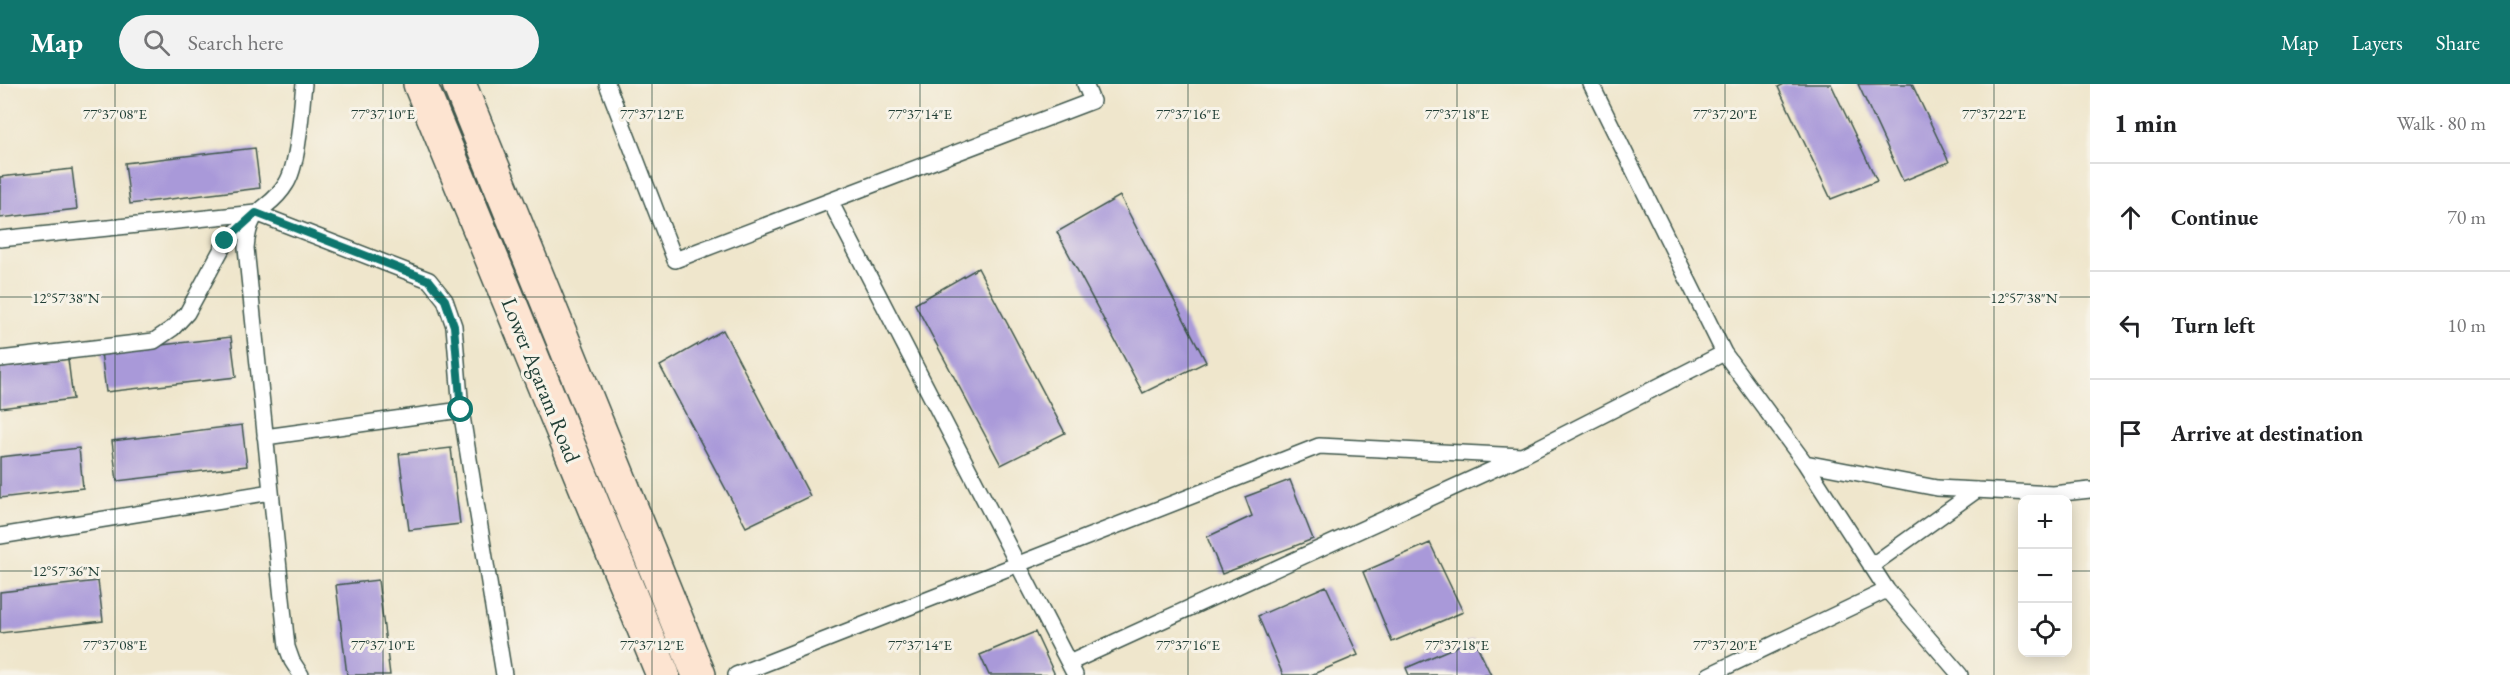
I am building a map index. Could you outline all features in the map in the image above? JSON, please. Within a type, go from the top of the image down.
[{"type":"main road","name":"Lower Agaram Road","points":[[420,84],[663,675]]},
{"type":"main road","name":"Lower Agaram Road","points":[[459,84],[699,675]]},
{"type":"lane","points":[[0,359],[154,341],[173,328],[187,313],[225,241],[280,192],[292,171],[304,84]]},
{"type":"lane","points":[[607,84],[675,260],[1092,101],[1085,84]]},
{"type":"lane","points":[[1597,86],[1724,353],[1805,463],[1887,590],[1960,675]]},
{"type":"lane","points":[[830,201],[1072,669],[1522,456],[1724,353]]},
{"type":"lane","points":[[256,213],[250,223],[246,248],[287,647],[301,675]]},
{"type":"lane","points":[[0,239],[256,213],[429,280],[445,300],[454,326],[461,410],[504,675]]},
{"type":"lane","points":[[265,437],[461,410]]},
{"type":"lane","points":[[736,675],[1319,446],[1522,456]]},
{"type":"lane","points":[[1805,463],[1937,488],[2053,494],[2090,490]]},
{"type":"lane","points":[[1871,566],[1977,490]]},
{"type":"lane","points":[[0,536],[271,492]]},
{"type":"lane","points":[[1709,675],[1887,590]]},
{"type":"building","points":[[1784,84],[1831,84],[1877,181],[1831,199],[1778,87]]},
{"type":"building","points":[[1858,84],[1912,84],[1949,162],[1903,181]]},
{"type":"building","points":[[255,148],[260,188],[130,204],[125,163]]},
{"type":"building","points":[[72,169],[77,209],[0,218],[0,177]]},
{"type":"building","points":[[1120,196],[1206,362],[1143,393],[1057,232]]},
{"type":"building","points":[[978,268],[1065,433],[1001,465],[915,304]]},
{"type":"building","points":[[723,330],[810,496],[746,527],[660,366]]},
{"type":"building","points":[[231,337],[236,377],[106,392],[101,352]]},
{"type":"building","points":[[68,359],[73,399],[0,408],[0,367]]},
{"type":"building","points":[[242,425],[247,466],[117,481],[112,441]]},
{"type":"building","points":[[79,448],[83,488],[0,498],[0,457]]},
{"type":"building","points":[[451,448],[460,524],[409,530],[399,454]]},
{"type":"building","points":[[1290,480],[1313,539],[1222,574],[1207,537],[1252,516],[1245,497]]},
{"type":"building","points":[[1430,543],[1463,612],[1392,642],[1363,572]]},
{"type":"building","points":[[378,580],[390,675],[347,675],[336,585]]},
{"type":"building","points":[[98,581],[103,621],[0,633],[0,592]]},
{"type":"building","points":[[1326,586],[1358,655],[1311,675],[1283,675],[1258,616]]},
{"type":"building","points":[[1035,632],[1055,675],[989,675],[980,655]]},
{"type":"building","points":[[1474,639],[1491,675],[1409,675],[1406,668]]},
{"type":"route","points":[[225,241],[256,213],[429,280],[445,300],[454,326],[461,410]]}]
